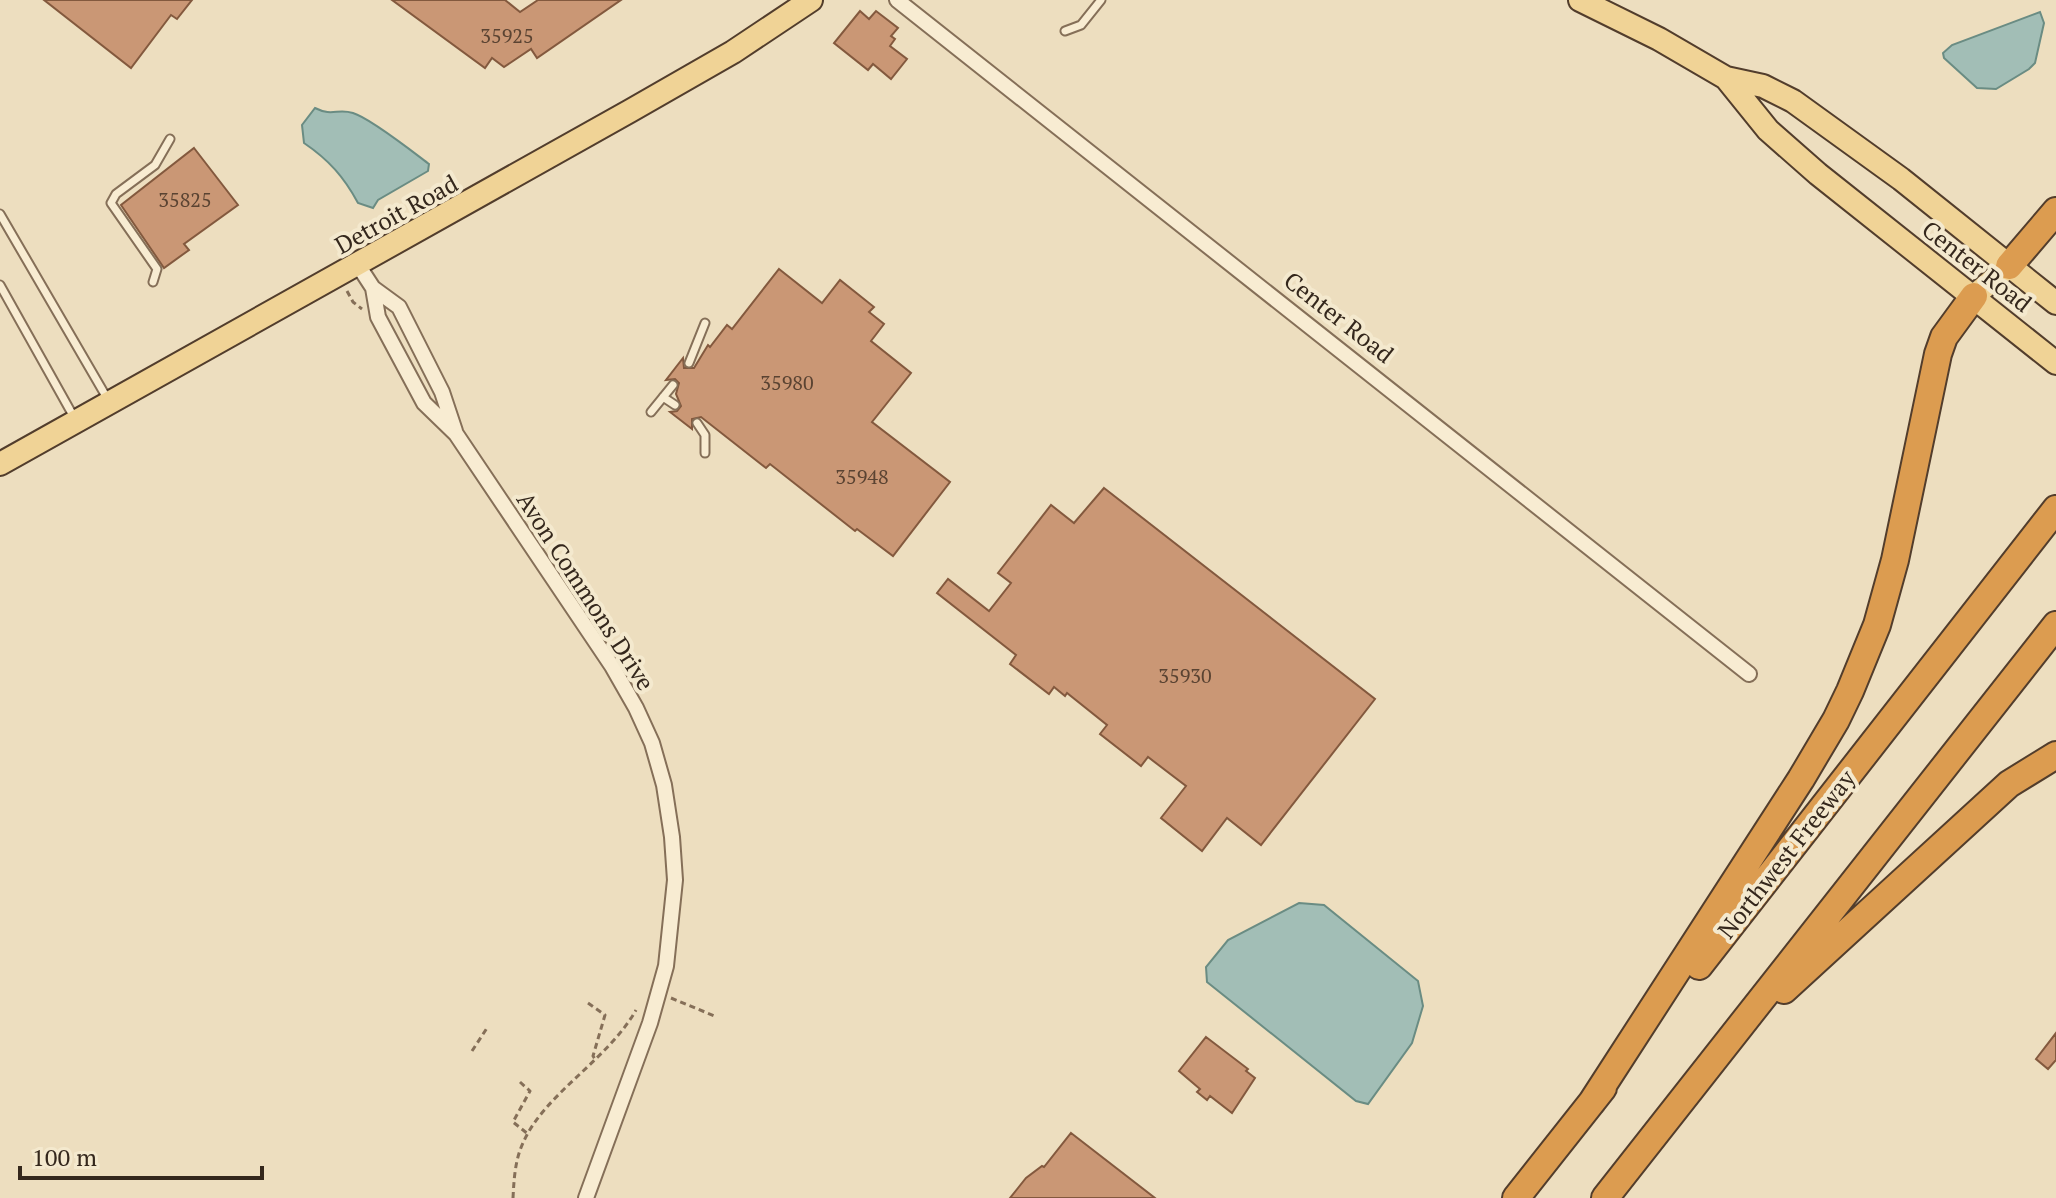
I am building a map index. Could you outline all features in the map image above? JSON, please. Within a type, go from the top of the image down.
[{"type":"highway","points":[[2009,266],[2056,211]]},
{"type":"highway","points":[[1592,1102],[1836,720],[1865,657],[1886,594],[1938,354],[1956,318],[1974,296]]},
{"type":"highway","name":"Northwest Freeway","points":[[1516,1198],[2056,509]]},
{"type":"highway","points":[[1605,1198],[2056,625]]},
{"type":"highway","points":[[1731,1039],[2009,784],[2056,755]]},
{"type":"main road","name":"Detroit Road","points":[[0,464],[733,52],[811,0]]},
{"type":"main road","name":"Center Road","points":[[1580,0],[1659,39],[1726,78],[1763,86],[1793,101],[1901,179],[2056,303]]},
{"type":"main road","name":"Center Road","points":[[1726,78],[1768,130],[1818,174],[2056,363]]},
{"type":"main road","points":[[1974,296],[2009,266]]},
{"type":"street","name":"Center Road","points":[[897,0],[1749,674]]},
{"type":"street","name":"Avon Commons Drive","points":[[348,271],[399,307],[442,392],[456,434]]},
{"type":"street","name":"Avon Commons Drive","points":[[373,288],[378,317],[424,403],[456,434],[612,666],[652,743],[664,785],[675,880],[668,954],[651,992],[586,1198]]},
{"type":"lane","points":[[1065,31],[1081,25],[1101,0]]},
{"type":"lane","points":[[153,282],[157,269],[111,203],[116,194],[155,165],[170,139]]},
{"type":"lane","points":[[0,214],[111,404]]},
{"type":"lane","points":[[0,285],[77,422]]},
{"type":"lane","points":[[689,363],[705,323]]},
{"type":"lane","points":[[651,412],[673,385]]},
{"type":"lane","points":[[663,397],[675,405]]},
{"type":"lane","points":[[697,423],[705,435],[705,453]]},
{"type":"path","points":[[348,271],[353,302],[369,316]]},
{"type":"path","points":[[513,1198],[516,1164],[528,1134],[552,1102],[622,1033],[651,992],[717,1017]]},
{"type":"path","points":[[588,1003],[605,1015],[593,1056],[596,1060]]},
{"type":"path","points":[[472,1051],[487,1028]]},
{"type":"path","points":[[520,1082],[528,1087],[529,1094],[513,1122],[528,1134]]},
{"type":"water","points":[[2040,12],[2044,23],[2035,63],[1996,89],[1977,88],[1944,58],[1943,53],[1952,45]]},
{"type":"water","points":[[315,108],[360,116],[429,164],[428,171],[378,200],[373,208],[358,203],[335,170],[304,143],[302,125]]},
{"type":"water","points":[[1299,903],[1324,905],[1418,981],[1423,1006],[1412,1043],[1368,1104],[1356,1101],[1207,982],[1206,967],[1228,940]]},
{"type":"building","points":[[44,0],[192,0],[177,19],[171,15],[131,68]]},
{"type":"building","points":[[392,0],[505,0],[520,12],[538,0],[621,0],[537,58],[531,49],[504,67],[492,58],[485,68]]},
{"type":"building","points":[[860,11],[869,19],[876,11],[898,28],[891,36],[895,39],[890,46],[907,59],[891,79],[873,64],[868,70],[834,43]]},
{"type":"building","points":[[194,148],[238,205],[184,244],[189,250],[164,268],[121,205]]},
{"type":"building","points":[[779,269],[822,303],[840,280],[874,307],[869,312],[884,324],[871,341],[911,373],[872,422],[950,482],[893,556],[857,529],[855,531],[770,464],[766,468],[701,417],[692,419],[692,429],[670,412],[677,411],[681,406],[676,394],[679,383],[675,379],[666,380],[683,358],[684,368],[694,368],[708,345],[710,347],[727,325],[732,329]]},
{"type":"building","points":[[1104,488],[1375,699],[1261,845],[1227,818],[1202,851],[1161,818],[1186,786],[1148,757],[1141,766],[1100,734],[1107,725],[1067,693],[1065,696],[1054,687],[1049,694],[1010,664],[1016,655],[937,593],[948,579],[989,611],[1011,583],[998,573],[1051,505],[1074,523]]},
{"type":"building","points":[[2056,1033],[2056,1060],[2048,1069],[2036,1059]]},
{"type":"building","points":[[1206,1037],[1248,1069],[1246,1071],[1255,1078],[1232,1113],[1210,1096],[1207,1100],[1197,1092],[1200,1089],[1179,1071]]},
{"type":"building","points":[[1071,1133],[1155,1198],[1010,1198],[1026,1178],[1044,1167]]}]
